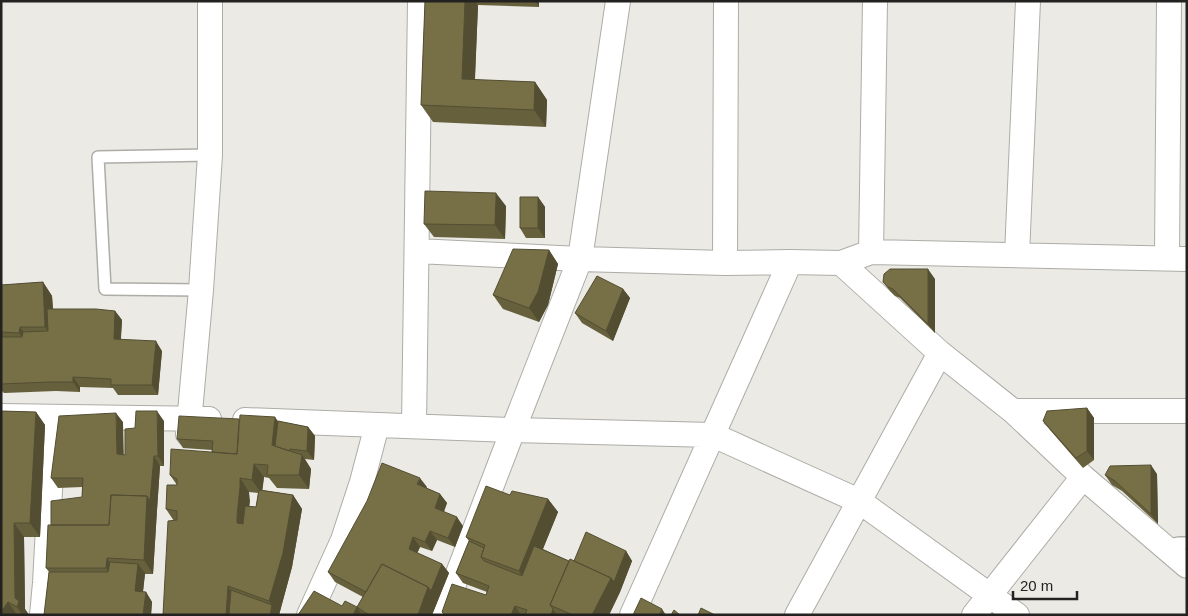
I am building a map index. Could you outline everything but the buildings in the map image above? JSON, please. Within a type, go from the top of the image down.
[{"type":"street","points":[[185,458],[201,290],[210,155],[210,1]]},
{"type":"street","points":[[414,426],[420,1]]},
{"type":"street","points":[[442,615],[580,259],[618,1]]},
{"type":"street","points":[[725,263],[726,1]]},
{"type":"street","points":[[871,252],[875,1]]},
{"type":"street","points":[[1017,255],[1028,1]]},
{"type":"street","points":[[417,251],[580,259],[725,263],[841,263],[871,252],[1177,258],[1169,1]]},
{"type":"street","points":[[632,615],[790,262]]},
{"type":"street","points":[[841,263],[940,352],[1014,411],[1083,477],[1187,566]]},
{"type":"street","points":[[797,615],[940,352]]},
{"type":"street","points":[[1014,411],[1187,411]]},
{"type":"street","points":[[1,416],[190,418],[712,435],[859,501],[1017,615]]},
{"type":"street","points":[[42,615],[54,418]]},
{"type":"street","points":[[309,615],[343,540],[362,482],[377,425]]},
{"type":"street","points":[[974,615],[1083,477]]},
{"type":"lane","points":[[201,290],[104,288],[98,157],[210,155]]},
{"type":"lane","points":[[1164,546],[1187,543]]}]
